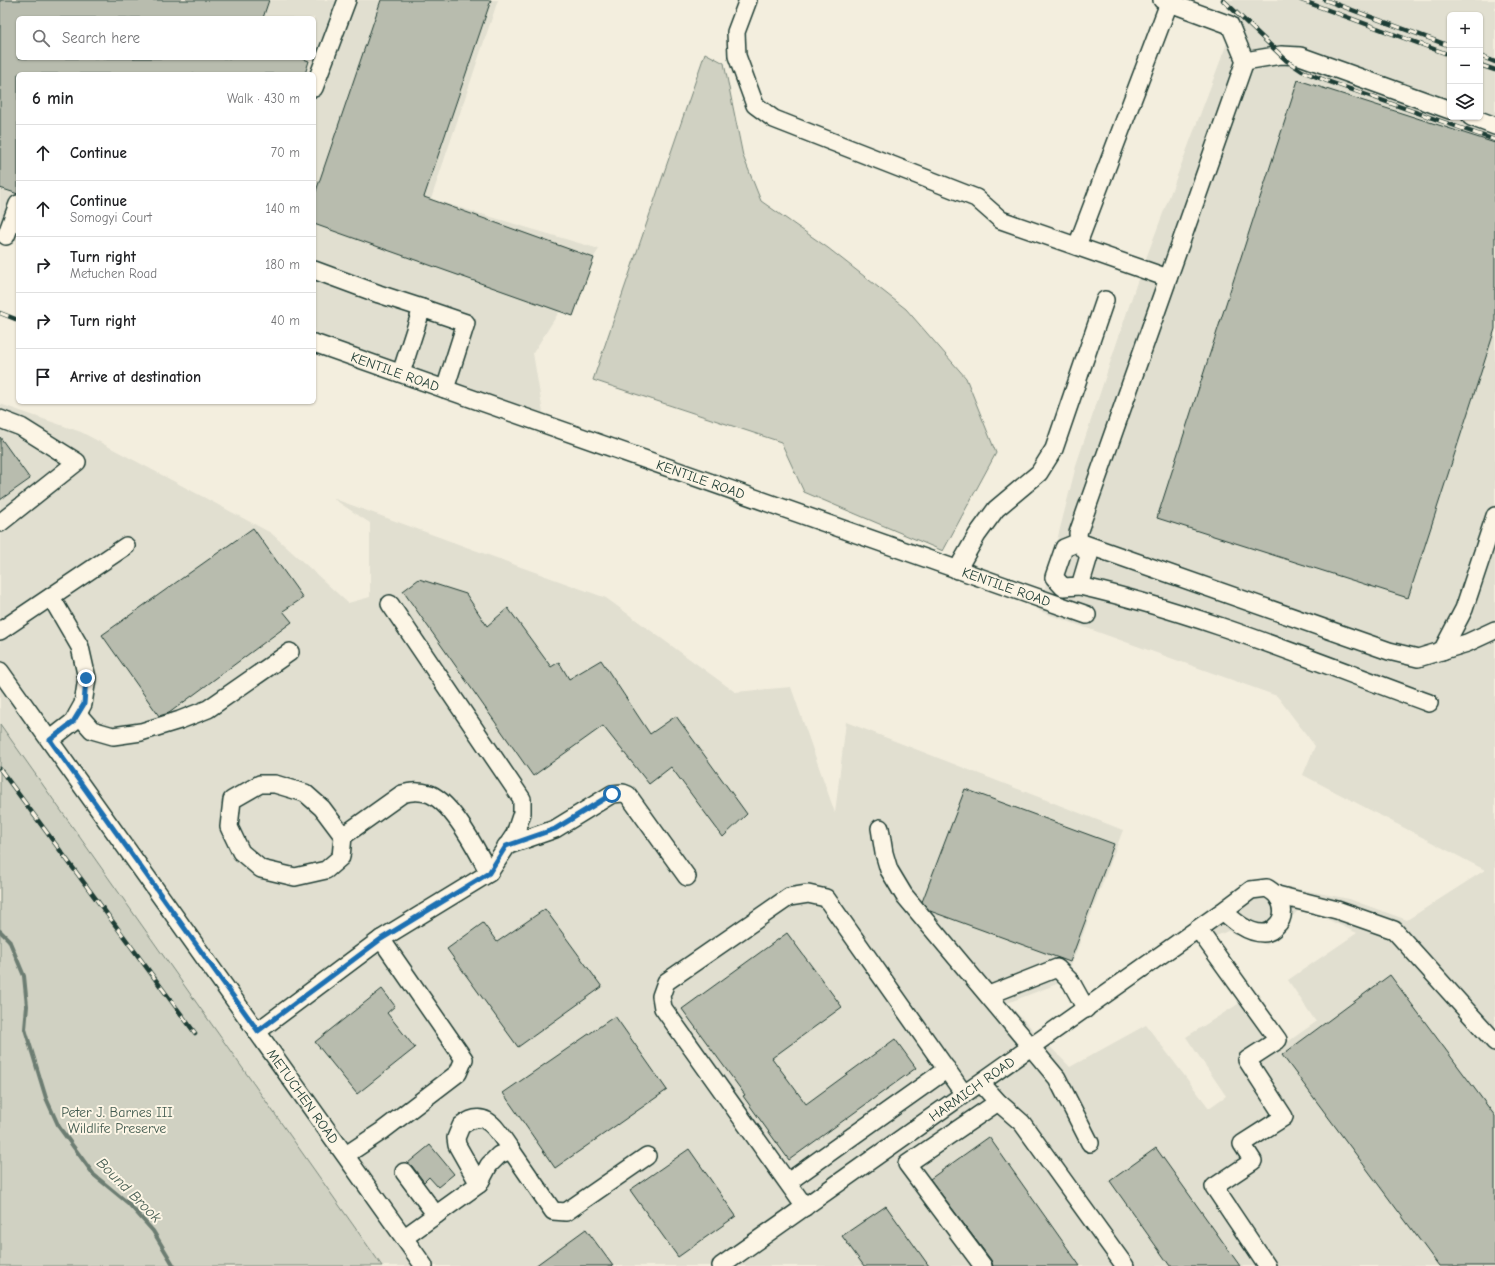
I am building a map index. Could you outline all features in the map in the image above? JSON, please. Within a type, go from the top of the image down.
[{"type":"street","points":[[316,83],[347,0]]},
{"type":"street","points":[[748,0],[736,32],[737,56],[755,105],[774,119],[976,198],[1001,220],[1168,278]]},
{"type":"street","points":[[1056,605],[1071,586],[1089,556],[1079,542],[1078,533],[1245,61],[1230,25],[1166,1],[1077,246]]},
{"type":"street","points":[[1245,61],[1281,54],[1300,56],[1447,109]]},
{"type":"street","points":[[1479,120],[1495,126]]},
{"type":"street","points":[[8,236],[16,210]]},
{"type":"street","points":[[316,271],[379,294],[466,323],[445,389]]},
{"type":"street","points":[[957,570],[977,535],[996,509],[1039,473],[1054,450],[1105,300]]},
{"type":"street","points":[[401,373],[422,308]]},
{"type":"street","name":"KENTILE ROAD","points":[[316,344],[1087,615]]},
{"type":"street","points":[[0,419],[22,427],[77,462],[0,523]]},
{"type":"street","points":[[1442,651],[1464,609],[1495,516]]},
{"type":"street","points":[[1429,703],[1240,633],[1123,596],[1071,586],[1054,577],[1064,548],[1079,542],[1388,651],[1418,658],[1467,643],[1495,630]]},
{"type":"street","points":[[0,631],[126,546]]},
{"type":"street","points":[[50,740],[73,722],[84,704],[86,678],[80,647],[51,597]]},
{"type":"street","points":[[258,1031],[381,939],[489,873],[515,834],[522,813],[522,799],[390,604]]},
{"type":"street","points":[[78,714],[92,730],[113,736],[141,732],[180,720],[208,709],[290,652]]},
{"type":"street","name":"METUCHEN ROAD","points":[[0,671],[405,1237],[424,1266]]},
{"type":"street","points":[[343,836],[322,808],[305,793],[275,784],[260,784],[232,800],[229,827],[241,852],[260,869],[295,877],[326,870],[341,857],[343,836],[402,794],[409,792],[420,792],[429,794],[437,798],[448,809],[470,838],[489,873]]},
{"type":"street","points":[[506,846],[555,829],[612,794],[623,793],[628,795],[687,877]]},
{"type":"street","points":[[880,828],[884,853],[889,870],[904,895],[1032,1047],[1056,1078],[1090,1143]]},
{"type":"street","name":"HARMICH ROAD","points":[[721,1266],[1086,1009],[1251,890],[1267,888],[1277,895],[1337,910],[1394,930],[1495,1042]]},
{"type":"street","points":[[805,1207],[663,1008],[661,996],[666,982],[790,897],[808,894],[826,898],[964,1094]]},
{"type":"street","points":[[1223,911],[1235,922],[1248,930],[1263,933],[1272,931],[1281,922],[1282,908],[1277,895]]},
{"type":"street","points":[[1198,929],[1278,1040],[1247,1060],[1284,1117],[1242,1144],[1253,1161],[1214,1187],[1267,1266]]},
{"type":"street","points":[[346,1155],[382,1131],[458,1073],[464,1059],[381,939]]},
{"type":"street","points":[[989,996],[1057,968],[1071,982],[1086,1009]]},
{"type":"street","points":[[788,1182],[946,1069]]},
{"type":"street","points":[[981,1083],[998,1102],[1022,1123],[1125,1266]]},
{"type":"street","points":[[907,1164],[998,1102]]},
{"type":"street","points":[[479,1184],[457,1145],[456,1138],[460,1126],[472,1119],[480,1118],[491,1123],[553,1211],[566,1212],[647,1156]]},
{"type":"street","points":[[894,1144],[907,1164],[983,1266]]},
{"type":"street","points":[[405,1237],[479,1184],[489,1165],[499,1155],[511,1150]]},
{"type":"street","points":[[404,1172],[436,1215]]},
{"type":"shaded area","points":[[0,0],[498,0],[431,199],[599,249],[533,353],[543,413],[316,338],[316,72],[16,72],[16,237],[0,232]]},
{"type":"shaded area","points":[[1228,0],[1495,0],[1495,1266],[382,1266],[0,724],[0,404],[81,432],[271,533],[348,603],[370,597],[370,523],[332,498],[606,598],[735,692],[791,687],[835,813],[846,722],[1123,830],[1065,981],[1007,1003],[1070,1067],[1146,1025],[1209,1108],[1226,1096],[1186,1037],[1257,992],[1289,1041],[1316,1022],[1288,980],[1357,933],[1301,907],[1267,945],[1228,931],[1110,980],[1252,880],[1349,899],[1407,920],[1485,870],[1303,775],[1315,746],[1277,696],[1039,611],[1077,462],[1136,285],[1236,19]]},
{"type":"green space","points":[[705,53],[724,63],[743,156],[761,201],[828,248],[906,309],[966,378],[996,453],[943,551],[804,492],[781,442],[593,380]]},
{"type":"green space","name":"Peter J. Barnes III Wildlife Preserve","points":[[0,724],[382,1266],[0,1266]]},
{"type":"building","points":[[0,0],[269,0],[264,16],[16,16],[16,60],[309,61],[306,72],[16,72],[16,193],[0,188]]},
{"type":"building","points":[[381,0],[491,0],[424,197],[594,258],[573,316],[316,225],[316,191]]},
{"type":"building","points":[[1298,80],[1495,143],[1495,329],[1408,598],[1157,518]]},
{"type":"building","points":[[0,437],[30,479],[0,500]]},
{"type":"building","points":[[253,528],[303,598],[283,611],[292,622],[169,713],[159,716],[102,635]]},
{"type":"building","points":[[419,579],[466,594],[487,626],[508,608],[551,667],[559,662],[569,679],[601,660],[650,734],[676,716],[747,814],[723,837],[671,767],[649,784],[603,726],[533,776],[403,591]]},
{"type":"building","points":[[965,789],[1114,844],[1070,962],[930,911],[922,902]]},
{"type":"building","points":[[545,909],[602,987],[518,1047],[447,949],[483,923],[497,942]]},
{"type":"building","points":[[787,933],[842,1007],[772,1058],[806,1104],[895,1039],[916,1068],[789,1160],[743,1096],[745,1095],[682,1009]]},
{"type":"building","points":[[1390,975],[1495,1116],[1495,1266],[1439,1266],[1282,1055]]},
{"type":"building","points":[[382,989],[395,1006],[387,1013],[415,1048],[357,1094],[315,1042]]},
{"type":"building","points":[[615,1016],[667,1090],[555,1168],[503,1093]]},
{"type":"building","points":[[989,1137],[1080,1266],[993,1266],[991,1260],[930,1179]]},
{"type":"building","points":[[430,1145],[454,1174],[438,1187],[429,1177],[424,1182],[408,1163]]},
{"type":"building","points":[[1156,1148],[1240,1266],[1170,1266],[1110,1181]]},
{"type":"building","points":[[689,1149],[736,1216],[678,1257],[630,1190]]},
{"type":"building","points":[[886,1206],[929,1266],[864,1266],[842,1236]]},
{"type":"building","points":[[586,1229],[613,1266],[535,1266]]},
{"type":"waterway","name":"Bound Brook","points":[[0,931],[9,940],[24,976],[27,1006],[25,1029],[46,1098],[59,1127],[94,1175],[128,1203],[153,1231],[174,1266]]},
{"type":"railway","points":[[1223,0],[1287,61],[1302,71],[1495,140]]},
{"type":"railway","points":[[1301,0],[1447,54]]},
{"type":"railway","points":[[1325,0],[1447,45]]},
{"type":"railway","points":[[1483,57],[1495,62]]},
{"type":"railway","points":[[1483,66],[1495,70]]},
{"type":"railway","points":[[0,313],[16,319]]},
{"type":"railway","points":[[0,769],[195,1033]]},
{"type":"route","points":[[86,678],[84,704],[73,722],[50,740],[258,1031],[381,939],[489,873],[506,846],[555,829],[612,794]]}]
